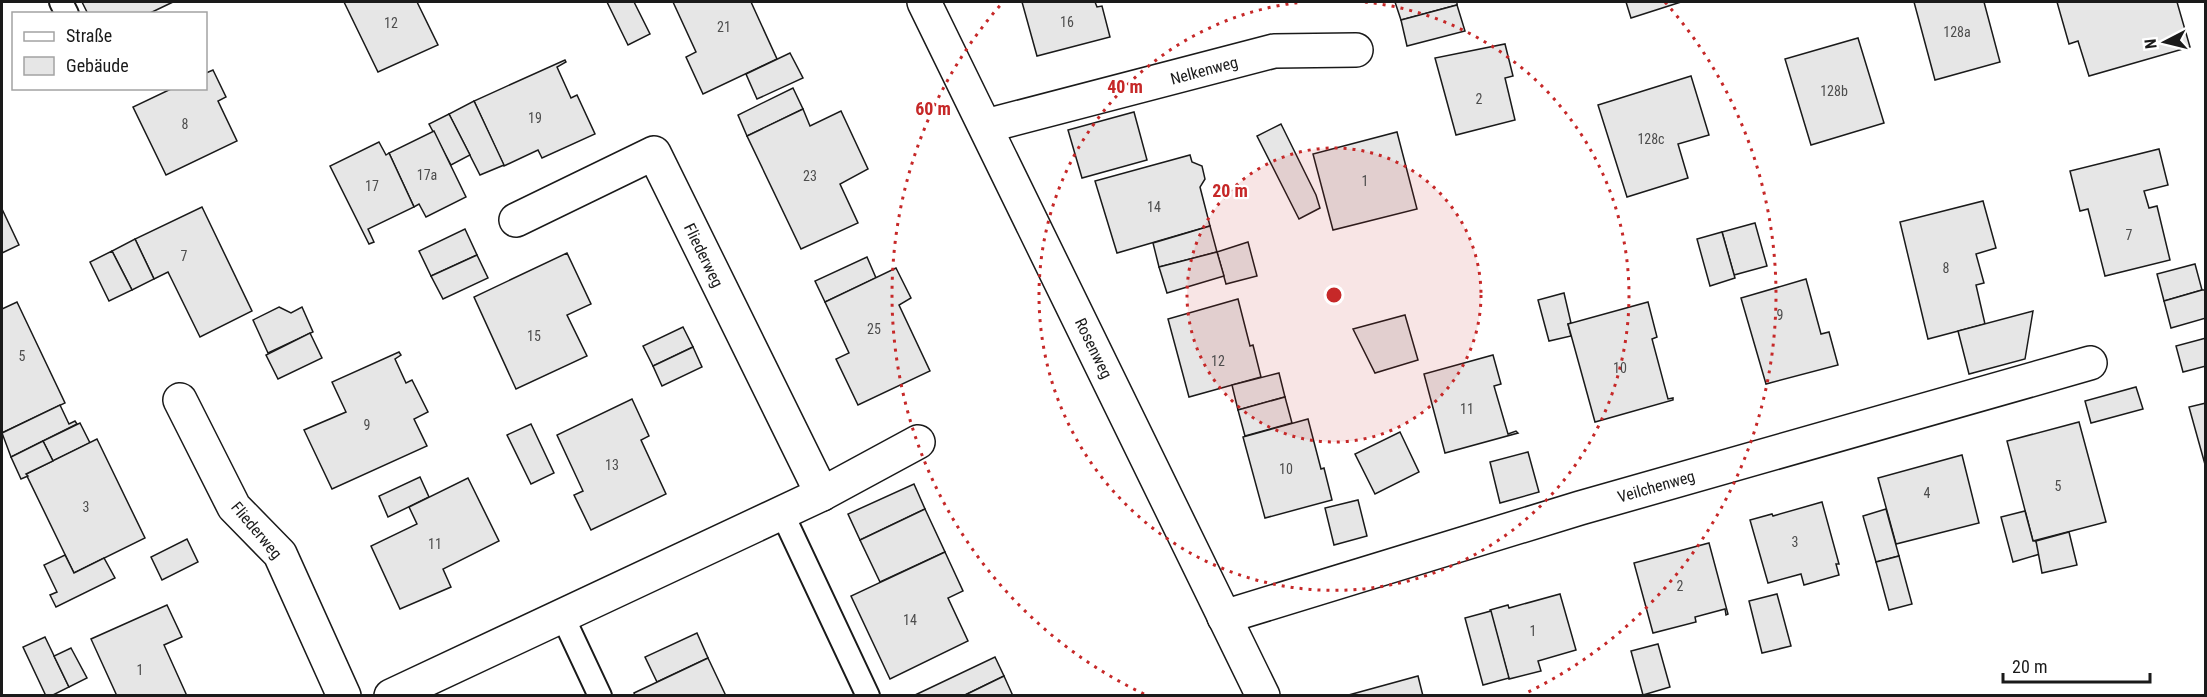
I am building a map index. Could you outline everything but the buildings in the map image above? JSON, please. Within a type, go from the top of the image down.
[{"type":"street","name":"Rosenweg","points":[[924,2],[1263,696]]},
{"type":"street","name":"Nelkenweg","points":[[986,126],[1274,51],[1356,50]]},
{"type":"street","name":"Fliederweg","points":[[516,220],[654,153],[822,494]]},
{"type":"street","name":"Veilchenweg","points":[[1224,617],[1580,508],[2090,363]]},
{"type":"street","name":"Fliederweg","points":[[180,399],[234,507],[280,554],[344,696]]},
{"type":"street","points":[[391,696],[822,494],[918,442]]},
{"type":"lane","points":[[782,513],[868,696]]},
{"type":"lane","points":[[562,615],[600,696]]}]
